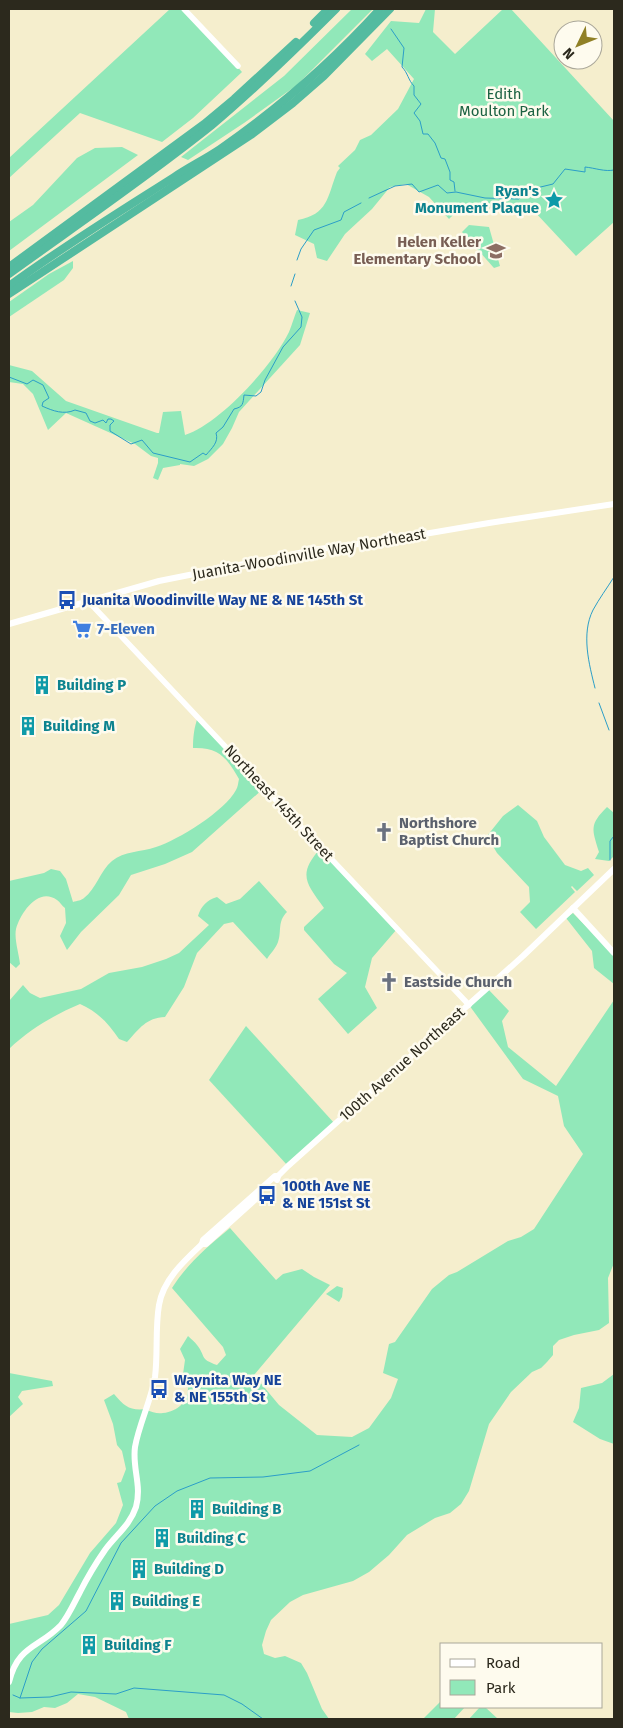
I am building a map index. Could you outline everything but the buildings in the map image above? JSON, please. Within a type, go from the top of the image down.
[{"type":"highway","points":[[9,267],[204,124],[268,69],[328,9]]},
{"type":"highway","points":[[9,274],[211,126],[254,90],[336,9]]},
{"type":"highway","points":[[9,286],[218,150],[289,97],[342,50],[380,9]]},
{"type":"highway","points":[[9,294],[252,135],[324,76],[390,9]]},
{"type":"highway","points":[[154,198],[156,193],[173,182],[176,176]]},
{"type":"main road","name":"Juanita-Woodinville Way Northeast","points":[[9,624],[159,581],[319,550],[614,504]]},
{"type":"main road","name":"100th Avenue Northeast","points":[[9,1682],[20,1657],[33,1645],[52,1633],[67,1616],[80,1590],[106,1550],[130,1519],[138,1495],[135,1446],[155,1378],[159,1305],[164,1291],[176,1271],[202,1244],[206,1244],[278,1180],[278,1176],[469,1005],[614,869]]},
{"type":"main road","points":[[573,908],[614,954]]},
{"type":"street","points":[[184,9],[238,66]]},
{"type":"street","name":"Northeast 145th Street","points":[[89,602],[469,1005]]},
{"type":"green space","points":[[170,9],[184,9],[242,72],[193,118],[162,142],[80,113],[9,178],[9,158]]},
{"type":"green space","points":[[352,9],[373,9],[297,85],[188,160],[181,157],[284,76]]},
{"type":"green space","name":"Edith Moulton Park","points":[[426,9],[435,9],[433,32],[455,54],[503,9],[511,9],[553,55],[553,70],[567,70],[614,121],[614,222],[576,256],[533,210],[461,207],[449,219],[429,197],[406,184],[390,187],[372,209],[345,234],[327,261],[317,258],[314,244],[295,235],[298,220],[315,214],[325,203],[340,168],[338,166],[355,150],[360,140],[371,135],[398,109],[414,79],[387,49],[372,61],[365,54],[391,21],[419,23]]},
{"type":"green space","points":[[122,147],[138,155],[9,251],[9,222],[33,205],[77,158],[95,148]]},
{"type":"green space","points":[[469,225],[489,227],[500,266],[494,268],[462,232]]},
{"type":"green space","points":[[73,261],[73,268],[64,280],[9,317],[9,302],[49,274]]},
{"type":"green space","points":[[297,310],[310,313],[300,345],[239,412],[223,444],[208,459],[194,466],[180,464],[163,468],[158,480],[153,478],[158,458],[151,456],[135,444],[66,413],[48,430],[33,394],[23,384],[9,382],[9,365],[32,371],[66,401],[157,433],[159,433],[163,412],[181,411],[185,435],[199,429],[214,419],[244,392],[281,345],[289,332]]},
{"type":"green space","points":[[198,717],[264,788],[192,852],[165,864],[131,875],[119,895],[81,932],[67,950],[60,936],[66,923],[65,908],[57,900],[50,897],[37,899],[21,916],[16,929],[20,964],[16,968],[9,962],[9,881],[44,873],[51,869],[60,871],[66,879],[73,902],[81,900],[92,890],[112,861],[127,853],[156,847],[176,838],[200,824],[222,807],[237,789],[239,779],[221,755],[209,749],[193,748],[194,732]]},
{"type":"green space","points":[[518,805],[537,821],[544,837],[565,865],[581,871],[588,868],[594,875],[577,891],[572,886],[575,892],[536,929],[520,912],[530,902],[529,887],[497,853],[487,836],[503,816]]},
{"type":"green space","points":[[607,807],[614,813],[614,856],[609,861],[595,859],[599,852],[594,832],[597,818]]},
{"type":"green space","points":[[321,848],[397,929],[372,958],[365,987],[377,1008],[348,1034],[318,999],[347,973],[334,964],[304,930],[304,927],[324,908],[309,885],[307,878],[309,865]]},
{"type":"green space","points":[[259,881],[287,912],[282,919],[277,944],[267,959],[233,922],[224,924],[197,953],[184,987],[165,1017],[148,1022],[127,1042],[119,1039],[107,1023],[98,1015],[80,1004],[43,1023],[9,1049],[9,1001],[23,985],[30,993],[40,998],[81,989],[109,973],[142,967],[166,959],[179,953],[209,925],[198,916],[207,902],[217,897],[226,904],[240,899]]},
{"type":"green space","points":[[573,913],[614,955],[614,984],[594,968],[592,951],[566,918]]},
{"type":"green space","points":[[487,988],[509,1011],[502,1021],[508,1047],[556,1086],[614,1000],[614,1263],[608,1278],[609,1323],[599,1330],[559,1340],[553,1346],[553,1355],[547,1362],[541,1368],[532,1372],[511,1392],[489,1424],[469,1491],[461,1504],[450,1513],[435,1518],[407,1535],[389,1555],[369,1572],[353,1581],[303,1595],[290,1602],[271,1620],[262,1645],[264,1654],[275,1658],[285,1656],[301,1663],[322,1709],[329,1719],[129,1719],[126,1712],[95,1697],[78,1694],[67,1703],[55,1708],[44,1707],[32,1712],[9,1712],[9,1624],[48,1615],[59,1605],[90,1553],[116,1523],[123,1505],[117,1483],[121,1482],[126,1469],[122,1451],[117,1445],[113,1424],[104,1400],[114,1394],[121,1402],[132,1409],[147,1409],[159,1413],[170,1411],[182,1404],[187,1393],[188,1387],[183,1374],[185,1360],[180,1349],[188,1336],[200,1349],[205,1359],[211,1363],[217,1365],[226,1355],[223,1347],[172,1288],[191,1263],[206,1249],[230,1228],[276,1280],[283,1274],[302,1269],[330,1285],[254,1375],[279,1405],[317,1435],[352,1437],[369,1428],[391,1398],[398,1379],[383,1373],[389,1344],[395,1342],[432,1289],[449,1275],[508,1241],[521,1237],[534,1229],[583,1154],[564,1126],[558,1096],[523,1079],[469,1005]]},
{"type":"green space","points":[[246,1026],[335,1124],[288,1166],[209,1080]]},
{"type":"green space","points":[[337,1286],[343,1288],[342,1297],[339,1302],[326,1294]]},
{"type":"green space","points":[[9,1373],[52,1381],[53,1386],[22,1391],[18,1397],[23,1404],[9,1417]]},
{"type":"green space","points":[[614,1374],[614,1444],[600,1439],[573,1422],[579,1408],[581,1388],[602,1383]]},
{"type":"green space","points":[[440,1702],[440,1708],[464,1708],[454,1719],[423,1719]]},
{"type":"green space","points":[[479,1708],[486,1708],[498,1719],[469,1719]]},
{"type":"waterway","points":[[391,29],[404,48],[402,67],[414,86],[414,95],[421,104],[414,113],[420,121],[423,134],[428,134],[435,143],[441,158],[445,159],[450,172],[450,180],[454,182],[455,191]]},
{"type":"waterway","points":[[369,198],[395,186],[412,184],[419,192],[438,185],[447,193],[456,192],[485,198],[519,199],[524,191],[553,184],[565,169],[585,172],[585,167],[614,170]]},
{"type":"waterway","points":[[297,260],[301,249],[314,230],[341,220],[344,212],[361,203]]},
{"type":"waterway","points":[[291,286],[295,274]]},
{"type":"waterway","points":[[9,377],[27,384],[33,380],[43,385],[49,398],[43,402],[42,406],[58,412],[75,410],[86,413],[90,421],[95,423],[103,420],[106,423],[108,419],[111,419],[114,421],[110,425],[110,431],[131,444],[142,440],[153,453],[190,462],[203,453],[206,455],[213,447],[217,439],[216,433],[223,427],[234,409],[242,405],[244,395],[256,396],[261,392],[265,380],[283,347],[301,327],[302,317],[295,301]]},
{"type":"waterway","points":[[595,688],[587,649],[587,629],[593,610],[614,577]]},
{"type":"waterway","points":[[599,703],[609,730]]},
{"type":"waterway","points":[[610,860],[610,841],[614,836]]},
{"type":"waterway","points":[[20,1698],[32,1662],[42,1649],[86,1611],[121,1543],[155,1506],[177,1491],[210,1478],[263,1477],[310,1471],[359,1445]]},
{"type":"waterway","points":[[13,1695],[20,1698],[50,1697],[71,1692],[116,1694],[134,1688],[224,1695],[242,1704],[263,1719]]},
{"type":"place","name":"Ryan's Monument Plaque","points":[[554,200]]},
{"type":"place","name":"Helen Keller Elementary School","points":[[496,251]]},
{"type":"place","name":"Juanita Woodinville Way NE & NE 145th St","points":[[67,600]]},
{"type":"place","name":"7-Eleven","points":[[82,629]]},
{"type":"place","name":"Building P","points":[[42,685]]},
{"type":"place","name":"Building M","points":[[28,726]]},
{"type":"place","name":"Northshore Baptist Church","points":[[384,832]]},
{"type":"place","name":"Eastside Church","points":[[389,982]]},
{"type":"place","name":"100th Ave NE & NE 151st St","points":[[267,1195]]},
{"type":"place","name":"Waynita Way NE & NE 155th St","points":[[159,1389]]},
{"type":"place","name":"Building B","points":[[197,1509]]},
{"type":"place","name":"Building C","points":[[162,1538]]},
{"type":"place","name":"Building D","points":[[139,1569]]},
{"type":"place","name":"Building E","points":[[117,1601]]},
{"type":"place","name":"Building F","points":[[89,1645]]}]
